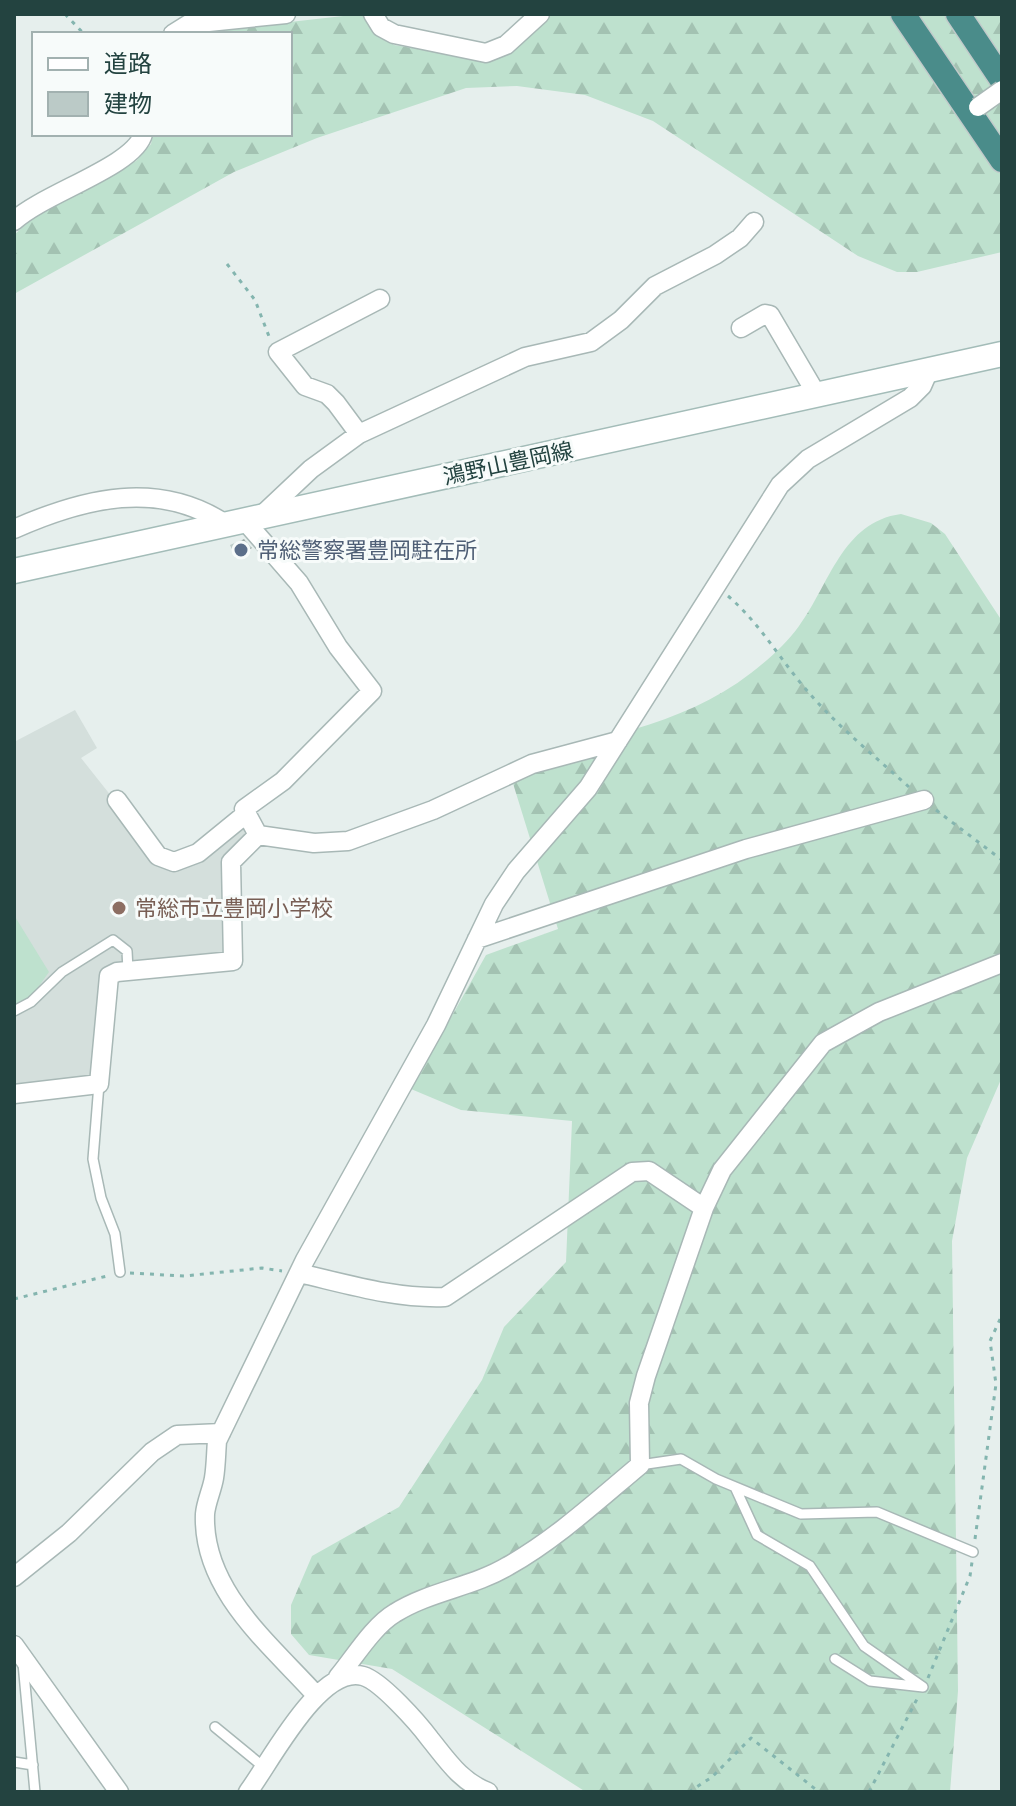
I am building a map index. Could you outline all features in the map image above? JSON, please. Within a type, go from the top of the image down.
[{"type":"highway","points":[[903,14],[974,109],[1002,160]]},
{"type":"highway","points":[[922,14],[1002,131]]},
{"type":"highway","points":[[958,14],[1002,80]]},
{"type":"highway","points":[[977,14],[1002,50]]},
{"type":"main road","name":"鴻野山豊岡線","points":[[14,571],[1002,354]]},
{"type":"street","points":[[176,32],[189,24],[286,14]]},
{"type":"street","points":[[373,14],[381,27],[394,34],[486,53],[506,45],[540,14]]},
{"type":"street","points":[[974,109],[1002,90]]},
{"type":"street","points":[[14,221],[64,188],[123,160],[140,145],[142,136]]},
{"type":"street","points":[[243,521],[359,434],[525,357],[591,342],[621,320],[655,286],[715,255],[740,238],[754,222]]},
{"type":"street","points":[[359,434],[336,403],[327,394],[305,386],[278,352],[380,299]]},
{"type":"street","points":[[741,328],[765,314],[770,315],[817,395]]},
{"type":"street","points":[[316,1695],[232,1601],[216,1573],[207,1539],[205,1512],[221,1433],[299,1273],[436,1025],[477,939],[516,871],[588,788],[780,485],[808,459],[910,398],[922,386],[929,370]]},
{"type":"street","points":[[14,529],[96,500],[131,495],[243,521],[299,583],[338,647],[372,691],[283,781],[244,809],[258,835]]},
{"type":"street","points":[[258,835],[314,843],[348,841],[433,810],[532,764],[618,741]]},
{"type":"street","points":[[117,800],[158,856],[174,862],[198,853],[247,813]]},
{"type":"street","points":[[477,939],[746,849],[924,800]]},
{"type":"street","points":[[14,1094],[99,1084],[109,976],[128,970],[233,961],[231,862],[258,835]]},
{"type":"street","points":[[248,1792],[316,1695],[338,1677],[392,1614],[440,1591],[482,1580],[509,1566],[585,1512],[640,1465],[639,1403],[704,1208],[722,1170],[823,1043],[879,1012],[1002,963]]},
{"type":"street","points":[[299,1273],[405,1295],[445,1297],[632,1172],[649,1171],[704,1208]]},
{"type":"street","points":[[14,1577],[69,1533],[152,1452],[177,1435],[221,1433]]},
{"type":"street","points":[[18,1650],[119,1792]]},
{"type":"street","points":[[338,1677],[348,1674],[367,1677],[417,1722],[457,1772],[473,1787],[488,1792]]},
{"type":"lane","points":[[14,1011],[31,1002],[62,972],[113,940],[127,951],[128,970]]},
{"type":"lane","points":[[99,1084],[93,1159],[101,1198],[115,1234],[120,1272]]},
{"type":"lane","points":[[640,1465],[681,1459],[735,1487],[801,1514],[877,1512],[973,1552]]},
{"type":"lane","points":[[735,1487],[757,1535],[810,1566],[864,1646],[923,1687],[870,1681],[835,1659]]},
{"type":"lane","points":[[18,1650],[35,1792]]},
{"type":"lane","points":[[215,1727],[266,1768]]},
{"type":"lane","points":[[14,1762],[33,1765]]},
{"type":"path","points":[[65,14],[82,32]]},
{"type":"path","points":[[227,264],[255,300],[268,336],[278,352]]},
{"type":"path","points":[[716,586],[753,618],[799,681],[833,719],[924,800],[1002,860]]},
{"type":"path","points":[[14,1299],[120,1272],[184,1276],[262,1268],[299,1273]]},
{"type":"path","points":[[689,1792],[712,1777],[751,1738],[819,1792]]},
{"type":"shaded area","name":"常総市立豊岡小学校","points":[[75,710],[97,748],[81,758],[165,864],[244,821],[245,840],[222,861],[226,951],[219,958],[105,966],[94,1079],[14,1093],[14,742]]},
{"type":"green space","points":[[361,14],[394,45],[492,61],[511,50],[550,14],[1002,14],[1002,252],[917,272],[897,272],[858,256],[653,121],[585,95],[517,86],[466,88],[317,138],[234,172],[14,294],[14,235],[33,218],[136,161],[151,144],[153,136],[292,136],[292,32],[202,32]]},
{"type":"green space","points":[[901,514],[931,523],[945,534],[1002,621],[1002,1077],[967,1158],[952,1241],[958,1691],[950,1792],[586,1792],[392,1669],[309,1655],[291,1634],[291,1605],[312,1556],[399,1507],[482,1380],[504,1327],[566,1262],[572,1121],[461,1110],[411,1089],[486,955],[558,929],[507,764],[664,719],[723,692],[757,668],[789,639],[851,542],[881,519]]},
{"type":"green space","points":[[14,915],[49,972],[32,996],[14,1005]]},
{"type":"building","name":"常総警察署豊岡駐在所","points":[[244,539],[252,548],[236,558],[230,545]]},
{"type":"place","name":"常総警察署豊岡駐在所","points":[[241,550]]},
{"type":"place","name":"常総市立豊岡小学校","points":[[119,908]]}]
